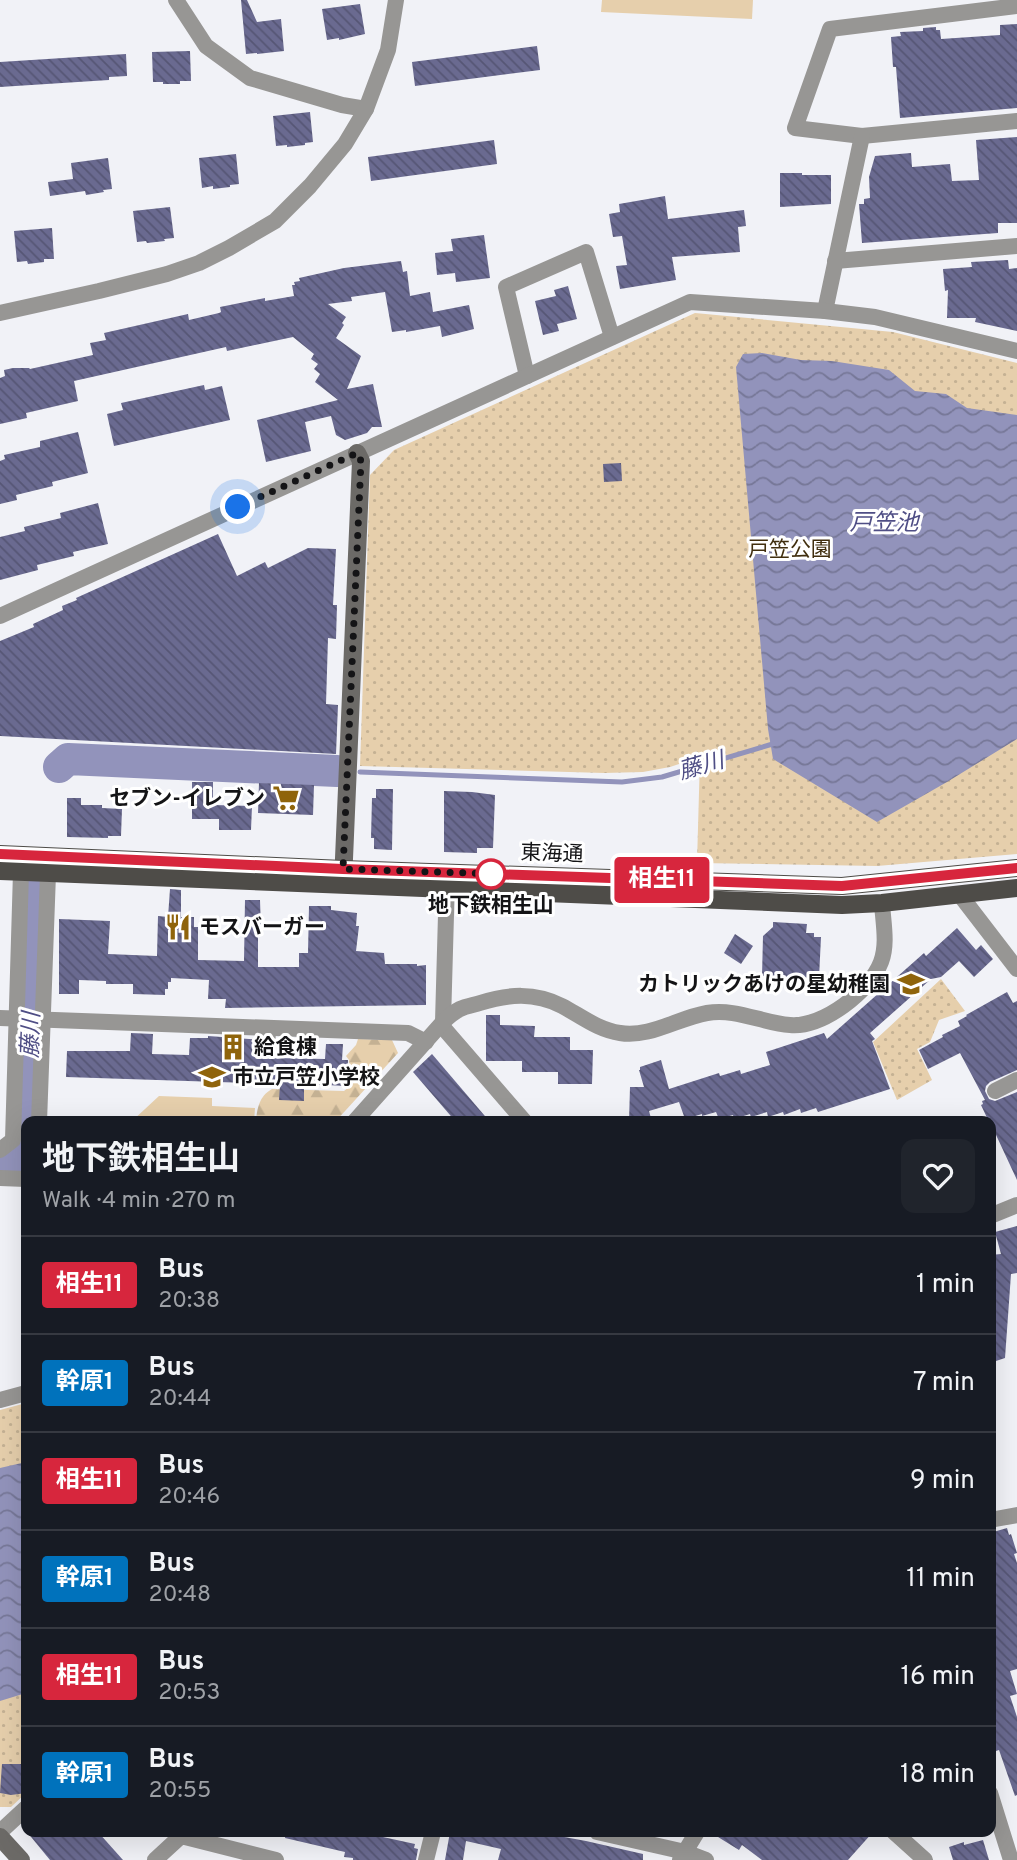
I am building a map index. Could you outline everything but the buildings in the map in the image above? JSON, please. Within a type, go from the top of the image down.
[{"type":"main road","name":"東海通","points":[[0,854],[343,878]]},
{"type":"main road","name":"東海通","points":[[447,882],[842,886],[1017,868]]},
{"type":"main road","name":"東海通","points":[[0,872],[447,882],[842,905],[1017,888]]},
{"type":"street","points":[[176,0],[206,46],[250,78],[342,105],[366,109]]},
{"type":"street","points":[[0,313],[167,274],[199,263],[275,221],[310,186],[345,144],[366,109],[388,50],[396,0]]},
{"type":"street","points":[[1017,6],[830,29],[795,128],[862,136],[1017,121]]},
{"type":"street","points":[[825,311],[862,136]]},
{"type":"street","points":[[835,261],[1017,246]]},
{"type":"street","points":[[527,376],[506,287],[586,252],[612,337]]},
{"type":"street","points":[[0,616],[690,302],[875,317],[1017,351]]},
{"type":"street","points":[[343,878],[361,461],[357,453]]},
{"type":"street","points":[[21,872],[38,1116]]},
{"type":"street","points":[[0,1150],[13,1140],[48,874]]},
{"type":"street","points":[[447,882],[442,1023],[519,1116]]},
{"type":"street","points":[[960,895],[1017,968]]},
{"type":"street","points":[[360,1116],[442,1023],[458,1010],[500,997],[533,996],[560,1004],[593,1024],[622,1034],[639,1034],[706,1013],[718,1012],[736,1013],[789,1026],[819,1021],[832,1014],[869,983],[881,961],[884,946],[882,903]]},
{"type":"street","points":[[0,1018],[408,1033],[426,1042]]},
{"type":"street","points":[[995,1091],[1017,1080]]},
{"type":"street","points":[[0,1178],[21,1179]]},
{"type":"street","points":[[996,1214],[1017,1205]]},
{"type":"street","points":[[0,1400],[21,1394]]},
{"type":"street","points":[[996,1519],[1017,1515]]},
{"type":"street","points":[[996,1812],[1011,1860]]},
{"type":"street","points":[[0,1832],[21,1813]]},
{"type":"street","points":[[0,1837],[21,1860]]},
{"type":"street","points":[[155,1860],[180,1837]]},
{"type":"street","points":[[194,1837],[276,1860]]},
{"type":"street","points":[[426,1860],[432,1837]]},
{"type":"street","points":[[615,1837],[706,1860]]},
{"type":"street","points":[[682,1856],[694,1837]]},
{"type":"street","points":[[900,1837],[925,1860]]},
{"type":"lane","points":[[271,1053],[272,1028]]},
{"type":"green space","points":[[602,0],[753,0],[752,19],[601,12]]},
{"type":"green space","name":"戸笠公園","points":[[695,313],[893,332],[1017,363],[1017,854],[877,866],[697,863],[700,757],[643,772],[360,766],[370,475],[394,450]]},
{"type":"green space","points":[[941,979],[965,1011],[939,1020],[930,1042],[917,1049],[932,1080],[897,1100],[873,1042]]},
{"type":"green space","points":[[358,1039],[392,1040],[398,1053],[340,1116],[257,1116],[261,1099],[272,1089],[344,1091],[349,1087],[349,1060],[346,1056]]},
{"type":"green space","points":[[159,1096],[212,1098],[212,1106],[255,1108],[254,1116],[137,1116]]},
{"type":"green space","points":[[21,1404],[21,1798],[11,1807],[0,1807],[0,1410]]},
{"type":"water","name":"戸笠池","points":[[762,353],[889,370],[915,391],[946,394],[967,408],[1017,415],[1017,739],[877,822],[773,759],[768,729],[736,367],[743,354]]},
{"type":"water","points":[[21,1463],[21,1695],[0,1701],[0,1468]]},
{"type":"waterway","name":"藤川","points":[[360,772],[622,782],[662,777],[776,743]]},
{"type":"waterway","name":"藤川","points":[[59,767],[68,759],[337,771]]},
{"type":"waterway","name":"藤川","points":[[26,1116],[35,892]]},
{"type":"waterway","name":"藤川","points":[[0,1166],[3,1167],[21,1150]]},
{"type":"bus line","name":"相生11","points":[[0,854],[842,886],[1017,868]]},
{"type":"place","name":"セブン-イレブン","points":[[286,798]]},
{"type":"place","name":"地下鉄相生山","points":[[491,874]]},
{"type":"place","name":"モスバーガー","points":[[178,927]]},
{"type":"place","name":"カトリックあけの星幼稚園","points":[[911,984]]},
{"type":"place","name":"給食棟","points":[[233,1047]]},
{"type":"place","name":"市立戸笠小学校","points":[[212,1077]]},
{"type":"route","points":[[238,507],[357,453],[361,461],[343,869],[499,874],[491,874]]}]
